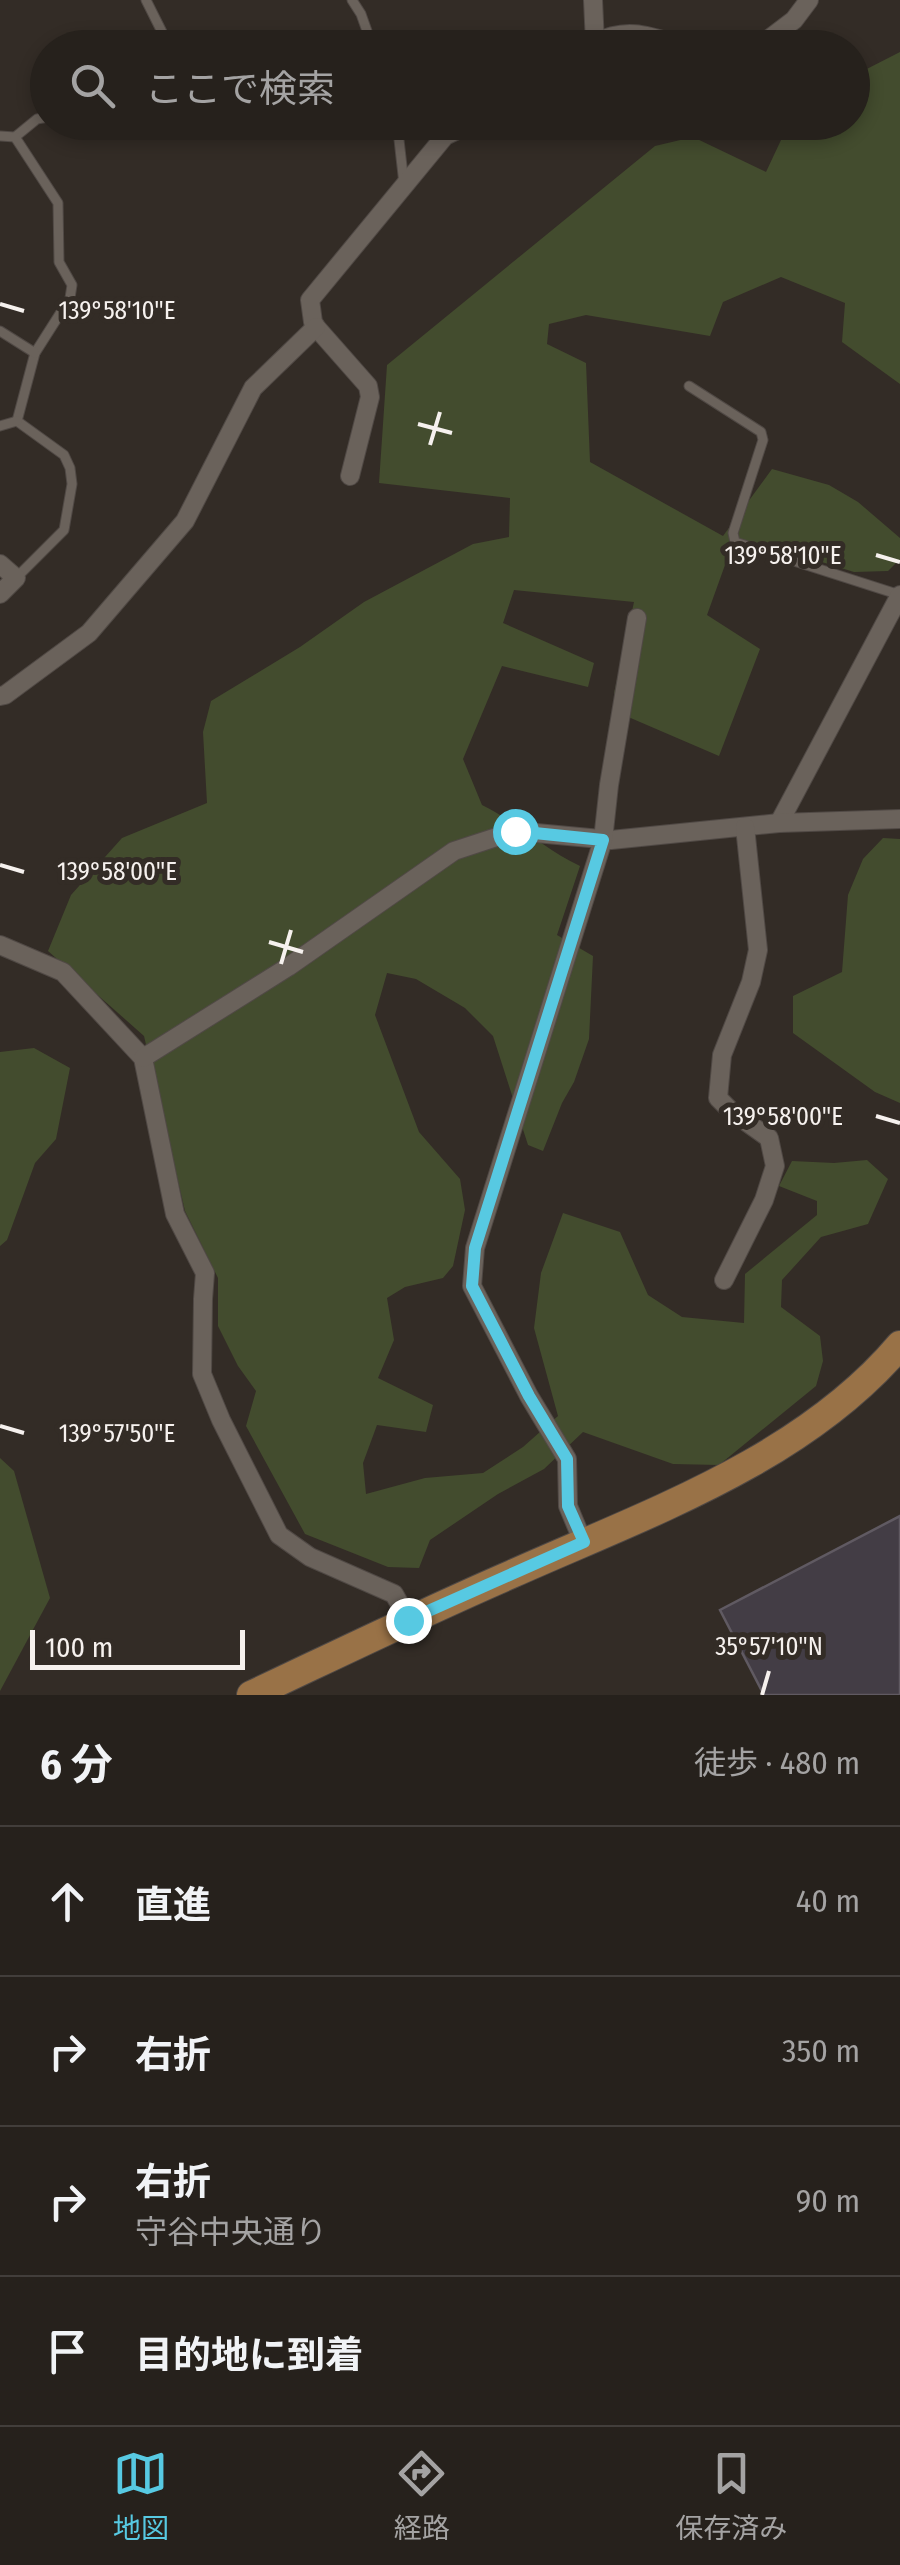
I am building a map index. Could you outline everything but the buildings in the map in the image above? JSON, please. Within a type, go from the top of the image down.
[{"type":"main road","points":[[251,1695],[726,1478],[832,1409],[900,1345]]},
{"type":"street","points":[[593,30],[594,0]]},
{"type":"street","points":[[781,30],[809,0]]},
{"type":"street","points":[[350,476],[370,397],[368,386],[316,327],[310,300],[442,140]]},
{"type":"street","points":[[0,696],[89,634],[185,521],[252,388],[316,327]]},
{"type":"street","points":[[0,564],[16,578],[0,594]]},
{"type":"street","points":[[779,823],[900,595]]},
{"type":"street","points":[[584,1542],[568,1506],[567,1459],[472,1286],[475,1248],[603,840],[637,618]]},
{"type":"street","points":[[143,1058],[288,967],[454,851],[515,831],[603,840],[779,823],[900,820]]},
{"type":"street","points":[[724,1280],[764,1200],[775,1166],[769,1138],[718,1098],[722,1056],[751,982],[758,950],[745,827]]},
{"type":"street","points":[[0,945],[63,972],[143,1058],[174,1214],[205,1274],[202,1374],[279,1535],[310,1556],[394,1594],[408,1620]]},
{"type":"lane","points":[[146,0],[161,30]]},
{"type":"lane","points":[[352,0],[367,30]]},
{"type":"lane","points":[[0,136],[15,137],[30,125]]},
{"type":"lane","points":[[15,137],[58,203],[60,262],[72,285],[70,298],[35,353],[16,420]]},
{"type":"lane","points":[[399,140],[404,186]]},
{"type":"lane","points":[[0,331],[35,353]]},
{"type":"lane","points":[[689,386],[761,432],[763,440],[734,532],[735,542],[900,595]]},
{"type":"lane","points":[[0,426],[16,420]]},
{"type":"lane","points":[[16,420],[64,455],[72,484],[64,530],[16,578]]},
{"type":"green space","points":[[900,52],[900,384],[842,342],[845,303],[781,277],[723,302],[710,336],[586,315],[549,324],[547,344],[586,363],[590,462],[723,536],[772,469],[829,485],[858,502],[900,538],[900,559],[888,571],[854,572],[780,549],[745,554],[725,565],[707,615],[760,649],[719,756],[619,713],[614,693],[634,602],[514,590],[503,623],[594,663],[588,687],[502,666],[463,759],[482,805],[580,866],[557,935],[593,956],[589,1039],[543,1151],[528,1145],[493,1036],[465,1008],[416,979],[387,973],[375,1015],[419,1132],[460,1179],[465,1210],[453,1266],[443,1278],[405,1287],[387,1298],[394,1340],[378,1378],[433,1405],[426,1432],[377,1425],[363,1463],[366,1494],[425,1478],[483,1473],[523,1447],[558,1416],[534,1328],[541,1273],[563,1213],[620,1232],[648,1295],[682,1317],[744,1323],[745,1274],[817,1215],[817,1201],[779,1186],[792,1161],[867,1160],[888,1179],[868,1224],[821,1237],[782,1280],[781,1307],[820,1336],[823,1361],[816,1386],[719,1465],[673,1464],[583,1432],[544,1469],[498,1494],[430,1540],[419,1568],[388,1567],[305,1534],[246,1426],[256,1391],[218,1326],[218,1278],[185,1211],[144,1036],[48,951],[71,895],[122,838],[207,803],[203,732],[211,701],[300,647],[364,602],[473,544],[509,537],[510,498],[379,483],[387,365],[655,146],[699,140],[766,172],[781,140],[870,140],[870,67]]},
{"type":"green space","points":[[883,838],[900,839],[900,1103],[875,1092],[793,1033],[793,996],[842,972],[848,895],[863,859]]},
{"type":"green space","points":[[34,1048],[70,1068],[56,1139],[35,1163],[7,1240],[0,1246],[0,1052]]},
{"type":"green space","points":[[0,1458],[14,1471],[50,1598],[0,1691]]},
{"type":"route","points":[[408,1620],[584,1542],[568,1506],[567,1459],[472,1286],[475,1248],[603,840],[515,831]]}]
